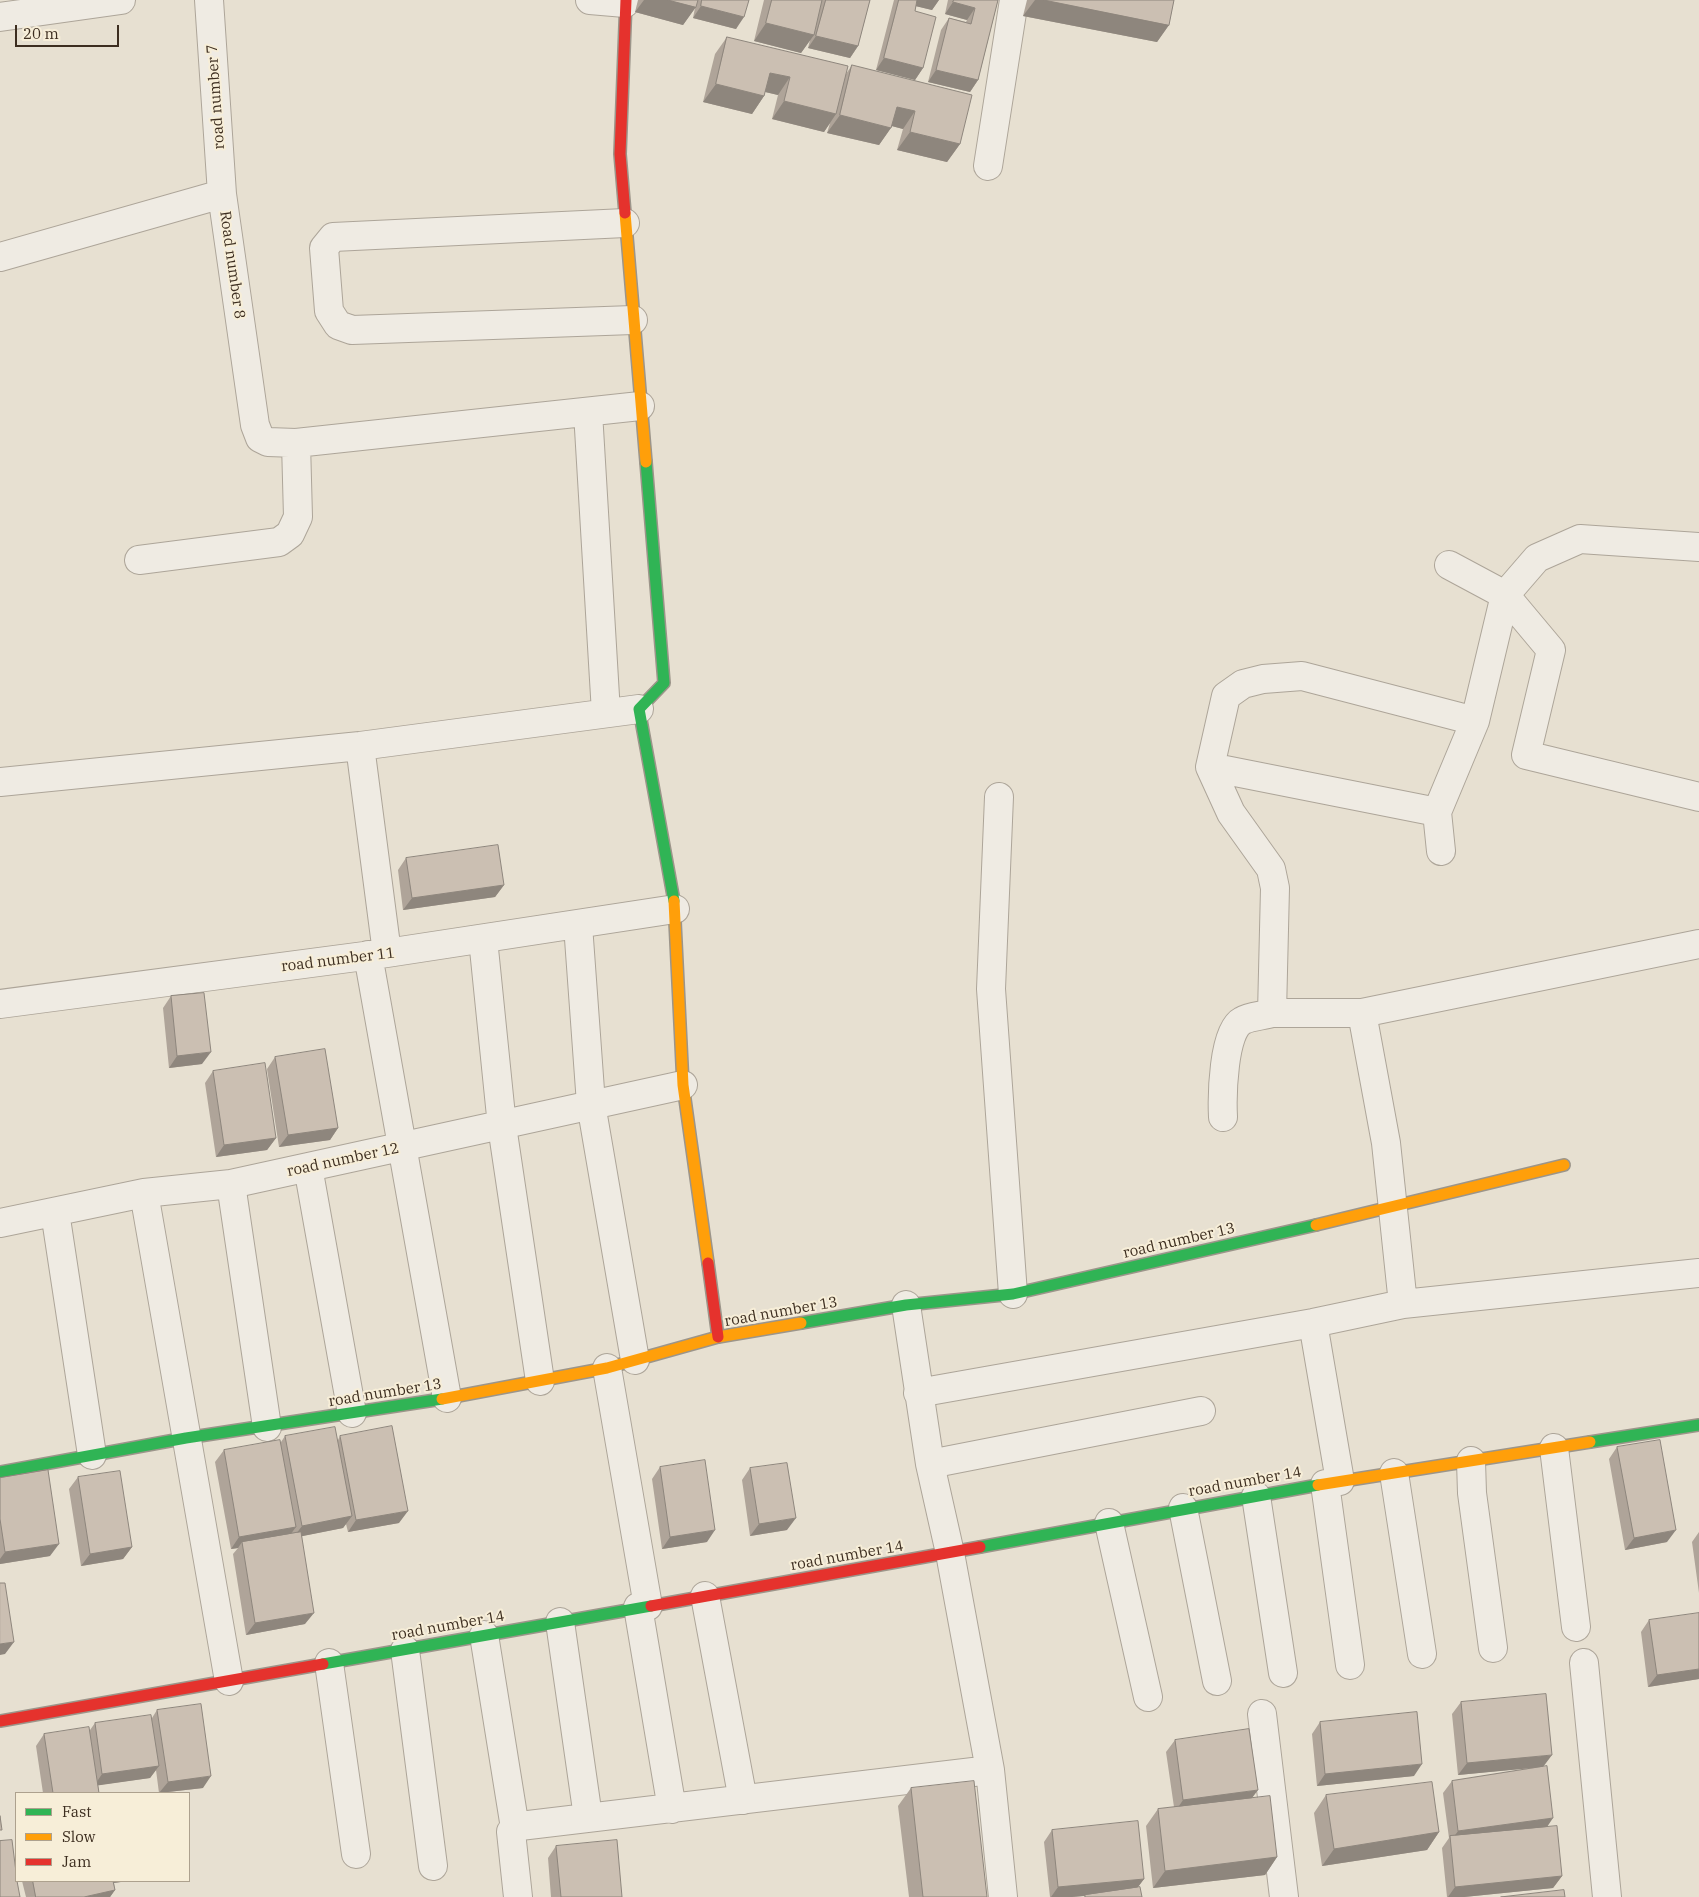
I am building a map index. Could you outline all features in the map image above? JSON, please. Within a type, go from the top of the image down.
[{"type":"street","points":[[0,17],[121,0]]},
{"type":"street","name":"road number 7","points":[[209,0],[222,194]]},
{"type":"street","points":[[0,782],[360,746],[639,709],[664,683],[620,154],[626,1],[590,0]]},
{"type":"street","points":[[988,166],[1014,0]]},
{"type":"street","name":"Road number 8","points":[[0,258],[222,194],[255,425],[260,438],[268,442],[296,444],[640,406]]},
{"type":"street","points":[[625,223],[333,237],[324,248],[329,311],[338,324],[352,330],[633,320]]},
{"type":"street","points":[[588,412],[606,713]]},
{"type":"street","points":[[139,560],[279,542],[290,534],[298,517],[296,444]]},
{"type":"street","points":[[1441,851],[1437,812],[1475,721],[1505,595],[1537,558],[1580,539],[1699,547]]},
{"type":"street","points":[[1449,565],[1505,595],[1551,650],[1526,756],[1699,796]]},
{"type":"street","points":[[1272,1013],[1275,888],[1271,869],[1231,813],[1210,767],[1226,696],[1243,684],[1263,679],[1302,676],[1475,721]]},
{"type":"street","points":[[639,709],[675,909],[684,1085],[718,1338]]},
{"type":"street","points":[[360,746],[378,954],[402,1148],[447,1398]]},
{"type":"street","points":[[1210,767],[1437,812]]},
{"type":"street","points":[[1000,797],[991,989],[1013,1294]]},
{"type":"street","name":"road number 11","points":[[0,1004],[378,954],[675,909]]},
{"type":"street","points":[[578,925],[591,1104],[635,1360]]},
{"type":"street","points":[[483,939],[502,1126],[540,1380]]},
{"type":"street","points":[[1223,1117],[1222,1092],[1232,1031],[1241,1021],[1272,1013],[1362,1013],[1699,944]]},
{"type":"street","points":[[1362,1013],[1386,1144],[1403,1304]]},
{"type":"street","name":"road number 12","points":[[0,1223],[144,1193],[231,1184],[684,1085]]},
{"type":"street","name":"road number 13","points":[[0,1472],[186,1438],[447,1398],[607,1368],[718,1338],[906,1305],[1013,1294],[1392,1208],[1564,1165]]},
{"type":"street","points":[[308,1167],[352,1414]]},
{"type":"street","points":[[231,1184],[267,1426]]},
{"type":"street","points":[[144,1193],[229,1681]]},
{"type":"street","points":[[56,1212],[92,1455]]},
{"type":"street","points":[[918,1393],[1313,1323],[1403,1304],[1699,1273]]},
{"type":"street","points":[[906,1305],[930,1464],[950,1552],[990,1770],[1003,1897]]},
{"type":"street","points":[[1313,1323],[1332,1482],[1350,1665]]},
{"type":"street","points":[[607,1368],[672,1809]]},
{"type":"street","points":[[930,1464],[1200,1411]]},
{"type":"street","name":"road number 14","points":[[0,1720],[405,1650],[1332,1482],[1699,1425]]},
{"type":"street","points":[[1554,1448],[1576,1627]]},
{"type":"street","points":[[1471,1461],[1472,1493],[1493,1648]]},
{"type":"street","points":[[1394,1473],[1422,1654]]},
{"type":"street","points":[[1256,1496],[1283,1673]]},
{"type":"street","points":[[1183,1508],[1216,1681]]},
{"type":"street","points":[[1109,1523],[1148,1697]]},
{"type":"street","points":[[706,1596],[743,1800]]},
{"type":"street","points":[[560,1622],[588,1817]]},
{"type":"street","points":[[484,1635],[515,1828]]},
{"type":"street","points":[[405,1650],[433,1866]]},
{"type":"street","points":[[329,1663],[356,1854]]},
{"type":"street","points":[[1584,1663],[1607,1897]]},
{"type":"street","points":[[1262,1714],[1284,1897]]},
{"type":"street","points":[[518,1897],[511,1832],[515,1828],[588,1817],[672,1809],[990,1770]]},
{"type":"building","points":[[668,0],[698,0],[696,7]]},
{"type":"building","points":[[702,0],[749,0],[744,17],[701,6]]},
{"type":"building","points":[[772,0],[822,0],[814,35],[766,23]]},
{"type":"building","points":[[826,0],[870,0],[858,46],[816,36]]},
{"type":"building","points":[[899,0],[917,0],[915,11],[936,17],[923,68],[884,58]]},
{"type":"building","points":[[954,0],[998,0],[978,80],[936,70],[949,18],[971,24],[975,8],[953,2]]},
{"type":"building","points":[[1044,0],[1174,0],[1169,25]]},
{"type":"building","points":[[727,37],[848,66],[836,114],[784,101],[790,77],[770,73],[764,96],[716,84]]},
{"type":"building","points":[[852,65],[972,95],[960,144],[910,132],[915,111],[897,107],[891,128],[840,115]]},
{"type":"building","points":[[498,845],[504,885],[412,898],[406,858]]},
{"type":"building","points":[[204,993],[211,1052],[177,1056],[171,996]]},
{"type":"building","points":[[325,1049],[338,1128],[288,1135],[275,1057]]},
{"type":"building","points":[[265,1063],[276,1138],[224,1145],[213,1071]]},
{"type":"building","points":[[392,1426],[408,1511],[356,1520],[340,1436]]},
{"type":"building","points":[[335,1427],[352,1516],[302,1526],[285,1436]]},
{"type":"building","points":[[280,1440],[296,1527],[239,1537],[224,1450]]},
{"type":"building","points":[[1660,1440],[1676,1530],[1634,1538],[1617,1447]]},
{"type":"building","points":[[705,1460],[715,1530],[670,1537],[660,1467]]},
{"type":"building","points":[[787,1463],[796,1518],[759,1524],[750,1468]]},
{"type":"building","points":[[48,1470],[59,1544],[5,1552],[0,1519],[0,1478]]},
{"type":"building","points":[[120,1471],[132,1547],[90,1554],[78,1477]]},
{"type":"building","points":[[301,1532],[314,1613],[255,1623],[242,1542]]},
{"type":"building","points":[[0,1583],[5,1583],[14,1642],[0,1644]]},
{"type":"building","points":[[1699,1613],[1699,1669],[1657,1675],[1649,1620]]},
{"type":"building","points":[[1546,1694],[1552,1755],[1467,1763],[1461,1702]]},
{"type":"building","points":[[201,1704],[211,1776],[168,1782],[157,1710]]},
{"type":"building","points":[[1417,1712],[1422,1764],[1325,1774],[1320,1722]]},
{"type":"building","points":[[151,1715],[159,1766],[102,1774],[95,1723]]},
{"type":"building","points":[[89,1727],[99,1792],[53,1792],[44,1734]]},
{"type":"building","points":[[1249,1729],[1258,1790],[1183,1800],[1175,1740]]},
{"type":"building","points":[[1547,1766],[1553,1818],[1458,1831],[1452,1781]]},
{"type":"building","points":[[974,1781],[987,1897],[923,1897],[911,1788]]},
{"type":"building","points":[[1432,1782],[1439,1832],[1334,1849],[1326,1795]]},
{"type":"building","points":[[1270,1796],[1277,1857],[1165,1871],[1158,1809]]},
{"type":"building","points":[[1138,1821],[1144,1879],[1058,1887],[1052,1830]]},
{"type":"building","points":[[1557,1826],[1562,1876],[1455,1887],[1450,1836]]},
{"type":"building","points":[[12,1840],[15,1882],[17,1882],[20,1897],[0,1897],[0,1841]]},
{"type":"building","points":[[617,1840],[622,1897],[561,1897],[556,1846]]},
{"type":"building","points":[[33,1882],[113,1882],[115,1890],[84,1897],[36,1897]]},
{"type":"building","points":[[1140,1887],[1142,1897],[1085,1897],[1085,1895]]},
{"type":"building","points":[[1564,1890],[1565,1897],[1501,1897]]},
{"type":"traffic: fast","points":[[646,462],[664,683],[639,709],[674,901]]},
{"type":"traffic: fast","points":[[801,1323],[906,1305],[1013,1294],[1316,1225]]},
{"type":"traffic: fast","points":[[0,1472],[186,1438],[442,1399]]},
{"type":"traffic: fast","points":[[1590,1442],[1699,1425]]},
{"type":"traffic: fast","points":[[980,1547],[1318,1485]]},
{"type":"traffic: fast","points":[[323,1664],[651,1606]]},
{"type":"traffic: slow","points":[[625,213],[646,462]]},
{"type":"traffic: slow","points":[[674,901],[683,1085],[708,1263]]},
{"type":"traffic: slow","points":[[1316,1225],[1564,1165]]},
{"type":"traffic: slow","points":[[442,1399],[607,1368],[718,1337],[801,1323]]},
{"type":"traffic: slow","points":[[1318,1485],[1590,1442]]},
{"type":"traffic: jam","points":[[625,213],[620,154],[626,0]]},
{"type":"traffic: jam","points":[[708,1263],[718,1337]]},
{"type":"traffic: jam","points":[[651,1606],[980,1547]]},
{"type":"traffic: jam","points":[[0,1721],[323,1664]]}]
